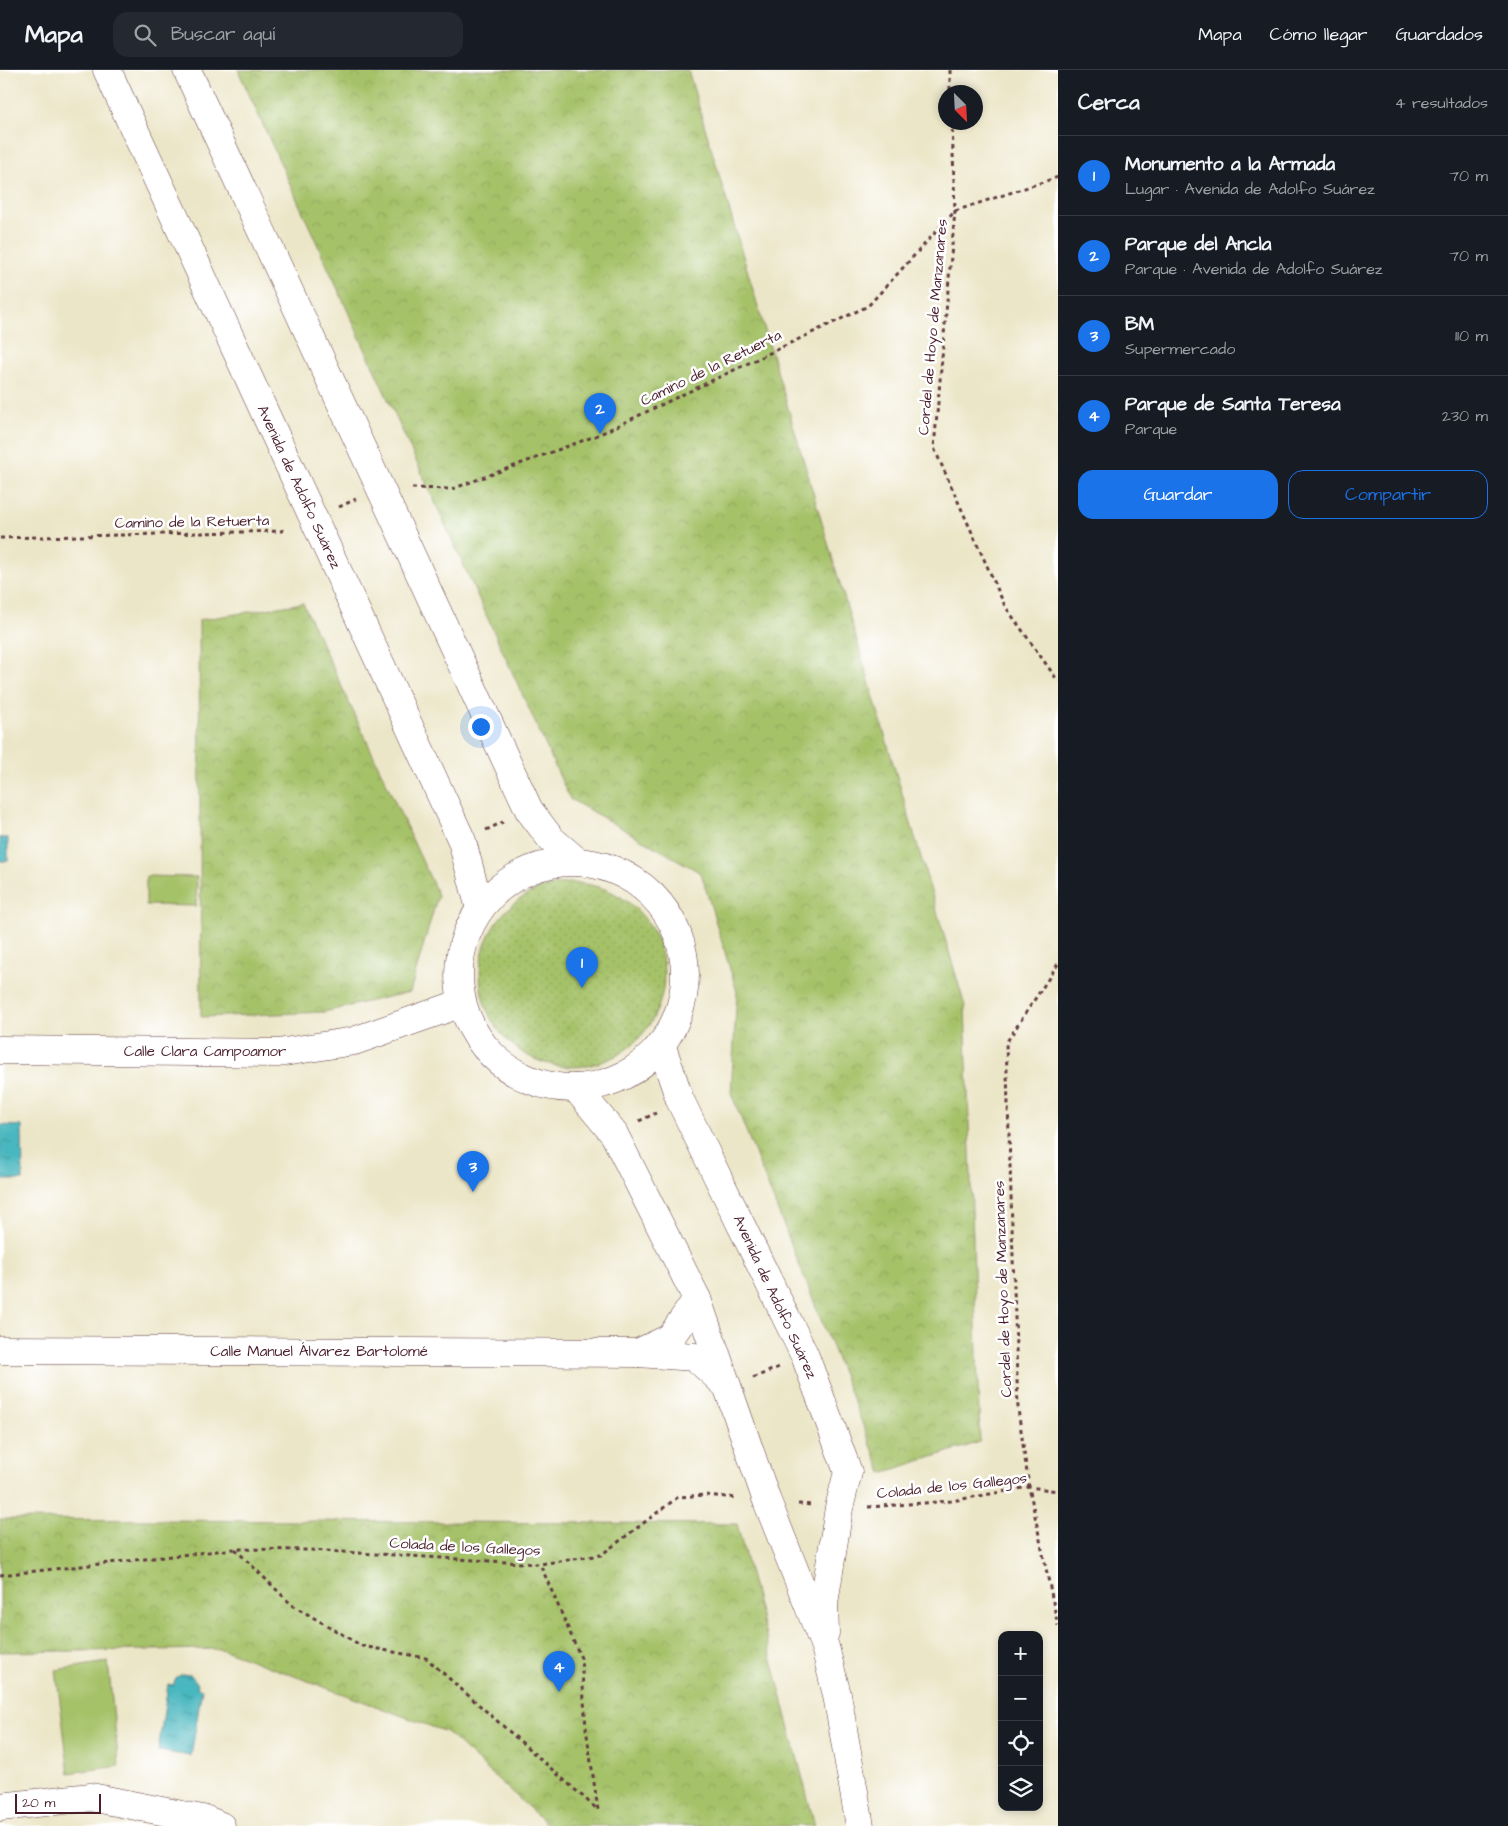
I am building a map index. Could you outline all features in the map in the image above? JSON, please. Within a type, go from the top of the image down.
[{"type":"street","name":"Avenida de Adolfo Suárez","points":[[107,70],[462,841],[480,909]]},
{"type":"street","points":[[187,70],[529,810],[551,838],[578,862]]},
{"type":"street","points":[[578,862],[605,867],[630,878],[652,894],[669,916],[680,941],[685,968],[683,995],[675,1021],[661,1044],[644,1062],[623,1076],[600,1084],[576,1088],[545,1085],[516,1074],[492,1055],[473,1031],[462,1003],[458,978],[460,954],[468,930],[480,909],[499,888],[523,873],[550,864],[578,862]]},
{"type":"street","name":"Calle Clara Campoamor","points":[[0,1050],[278,1053],[354,1041],[462,1003]]},
{"type":"street","name":"Avenida de Adolfo Suárez","points":[[661,1044],[680,1100],[806,1356],[848,1472],[839,1508],[824,1603],[825,1647]]},
{"type":"street","name":"Avenida de Adolfo Suárez","points":[[576,1088],[614,1134],[697,1299],[767,1501],[825,1647],[837,1695],[860,1826]]},
{"type":"street","name":"Calle Manuel Álvarez Bartolomé","points":[[638,1353],[670,1338],[697,1299]]},
{"type":"street","name":"Calle Manuel Álvarez Bartolomé","points":[[0,1350],[638,1353],[695,1357],[729,1387]]},
{"type":"street","points":[[0,1807],[90,1797],[207,1820],[221,1826]]},
{"type":"path","points":[[950,70],[950,85]]},
{"type":"path","name":"Cordel de Hoyo de Manzanares","points":[[952,130],[955,211],[934,448],[1005,606],[1058,681]]},
{"type":"path","points":[[955,211],[1058,177]]},
{"type":"path","name":"Camino de la Retuerta","points":[[0,538],[281,531],[314,519],[380,488],[452,489],[589,438],[868,306],[955,211]]},
{"type":"path","points":[[462,841],[529,810]]},
{"type":"path","name":"Cordel de Hoyo de Manzanares","points":[[1058,964],[1006,1043],[1018,1409],[1029,1487],[1058,1626]]},
{"type":"path","points":[[614,1134],[680,1100]]},
{"type":"path","points":[[729,1387],[806,1356]]},
{"type":"path","name":"Colada de los Gallegos","points":[[0,1575],[235,1549],[311,1550],[540,1564],[601,1555],[678,1497],[706,1495],[839,1508],[951,1501],[1029,1487],[1058,1491]]},
{"type":"path","points":[[235,1549],[292,1605],[362,1646],[426,1658],[598,1810],[586,1728],[581,1658],[540,1564]]},
{"type":"green space","points":[[238,70],[688,70],[965,1006],[980,1442],[882,1473],[731,1093],[737,992],[701,873],[570,799]]},
{"type":"green space","points":[[303,603],[438,895],[410,992],[324,1012],[201,1017],[199,620]]},
{"type":"green space","points":[[146,876],[197,877],[196,906],[146,905]]},
{"type":"green space","points":[[572,883],[590,885],[607,890],[637,910],[657,940],[662,957],[664,975],[662,993],[657,1010],[637,1040],[607,1060],[590,1065],[572,1067],[554,1065],[537,1060],[507,1040],[487,1010],[482,993],[480,975],[482,957],[487,940],[507,910],[537,890],[554,885]]},
{"type":"green space","points":[[0,1519],[737,1524],[815,1826],[549,1826],[446,1732],[221,1649],[0,1652]]},
{"type":"green space","points":[[108,1662],[119,1766],[69,1773],[56,1670]]},
{"type":"water","points":[[0,838],[8,838],[8,861],[0,861]]},
{"type":"water","points":[[0,1125],[22,1126],[23,1180],[0,1180]]},
{"type":"water","points":[[182,1674],[191,1675],[198,1684],[197,1688],[202,1689],[191,1756],[158,1751],[168,1684],[173,1685],[177,1677]]},
{"type":"place","name":"Parque del Ancla","points":[[600,434]]},
{"type":"place","name":"Monumento a la Armada","points":[[582,988]]},
{"type":"place","name":"BM","points":[[473,1192]]},
{"type":"place","name":"Parque de Santa Teresa","points":[[559,1692]]}]
